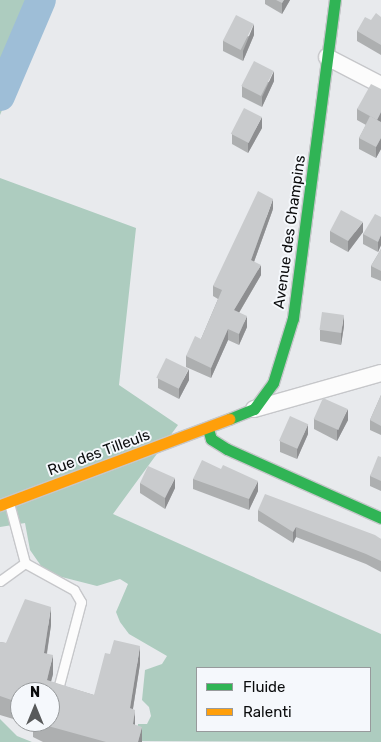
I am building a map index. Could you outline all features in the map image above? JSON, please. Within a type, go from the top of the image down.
[{"type":"street","name":"Avenue des Champins","points":[[254,409],[273,383],[293,318],[335,0]]},
{"type":"street","points":[[328,57],[381,85]]},
{"type":"street","points":[[381,373],[254,409],[208,429],[211,439],[227,450],[381,518]]},
{"type":"street","name":"Rue des Tilleuls","points":[[4,504],[208,429]]},
{"type":"lane","points":[[4,504],[25,563],[74,590],[81,602],[60,682]]},
{"type":"lane","points":[[0,581],[25,563]]},
{"type":"green space","points":[[0,0],[48,0],[0,115]]},
{"type":"green space","points":[[0,178],[136,228],[119,385],[178,425],[113,514],[381,634],[381,742],[137,741],[138,724],[147,724],[151,716],[149,707],[142,700],[145,670],[162,664],[167,656],[129,634],[120,622],[116,612],[128,584],[120,579],[97,586],[46,573],[30,550],[25,523],[0,527]]},
{"type":"green space","points":[[0,719],[10,729],[10,732],[32,742],[0,742]]},
{"type":"building","points":[[376,13],[381,17],[381,45],[357,31],[365,17],[371,20]]},
{"type":"building","points":[[236,15],[254,24],[241,50],[223,41]]},
{"type":"building","points":[[254,61],[274,71],[261,96],[241,86]]},
{"type":"building","points":[[371,84],[381,89],[381,112],[377,120],[357,109]]},
{"type":"building","points":[[244,108],[262,117],[249,143],[231,134]]},
{"type":"building","points":[[370,116],[381,122],[381,138],[376,147],[359,138]]},
{"type":"building","points":[[258,191],[273,199],[251,260],[261,265],[234,310],[247,316],[239,334],[228,329],[211,368],[186,356],[195,336],[201,339],[222,290],[213,286]]},
{"type":"building","points":[[341,210],[363,222],[348,241],[330,231]]},
{"type":"building","points":[[375,214],[381,217],[381,235],[378,242],[363,234]]},
{"type":"building","points":[[381,249],[381,271],[371,266]]},
{"type":"building","points":[[322,312],[344,315],[341,333],[319,330]]},
{"type":"building","points":[[166,358],[188,369],[179,389],[156,378]]},
{"type":"building","points":[[381,395],[381,426],[370,420]]},
{"type":"building","points":[[323,398],[348,409],[338,430],[314,419]]},
{"type":"building","points":[[290,416],[308,424],[297,449],[279,441]]},
{"type":"building","points":[[378,456],[381,457],[381,481],[370,476]]},
{"type":"building","points":[[202,460],[221,469],[223,465],[258,481],[249,499],[193,479]]},
{"type":"building","points":[[148,466],[175,478],[165,498],[140,483]]},
{"type":"building","points":[[265,494],[375,535],[381,539],[381,561],[296,527],[293,532],[258,510]]},
{"type":"building","points":[[25,599],[51,607],[44,653],[53,655],[47,680],[53,682],[10,682],[10,700],[0,696],[0,642],[6,643]]},
{"type":"building","points":[[114,640],[140,646],[130,708],[135,710],[133,724],[142,727],[138,742],[106,742],[60,729],[60,684],[94,695],[105,653],[110,654]]},
{"type":"waterway","points":[[0,96],[41,0]]},
{"type":"traffic: fast","points":[[229,419],[254,409],[273,383],[293,318],[335,0]]},
{"type":"traffic: fast","points":[[208,429],[211,439],[227,449],[381,518]]},
{"type":"traffic: slow","points":[[0,505],[229,419]]}]
